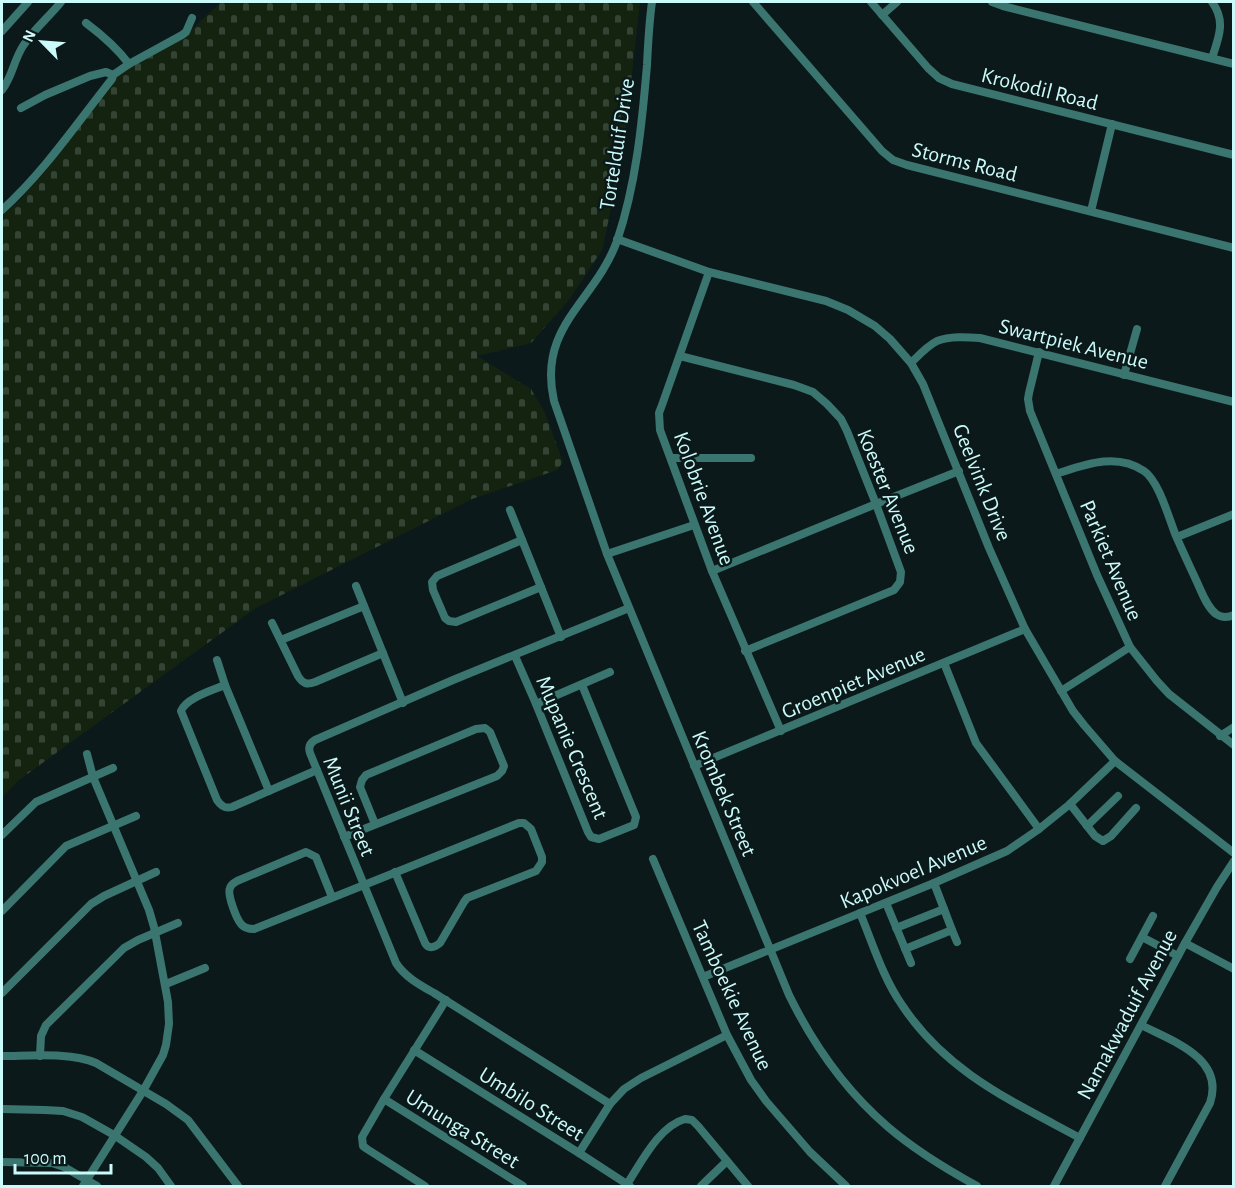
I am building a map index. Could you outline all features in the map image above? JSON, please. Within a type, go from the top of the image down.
[{"type":"street","points":[[2,31],[28,2]]},
{"type":"street","points":[[2,90],[24,45],[61,2]]},
{"type":"street","name":"Tortelduif Drive","points":[[555,346],[569,319],[606,263],[617,239],[636,162],[652,2]]},
{"type":"street","name":"Storms Road","points":[[753,2],[888,157],[907,165],[1233,248]]},
{"type":"street","name":"Krokodil Road","points":[[871,2],[928,68],[945,81],[960,87],[1233,155]]},
{"type":"street","points":[[882,15],[897,2]]},
{"type":"street","points":[[992,2],[1233,64]]},
{"type":"street","points":[[1212,2],[1218,9],[1221,23],[1212,58]]},
{"type":"street","points":[[2,210],[37,173],[113,75],[182,35],[186,32],[192,18]]},
{"type":"street","points":[[86,22],[129,64]]},
{"type":"street","points":[[21,108],[45,94],[90,76],[106,72],[113,75]]},
{"type":"street","points":[[1091,211],[1112,124]]},
{"type":"street","name":"Geelvink Drive","points":[[617,239],[709,272],[826,302],[848,310],[882,331],[911,363],[929,396],[1025,629],[1061,691],[1084,725],[1116,761],[1233,853]]},
{"type":"street","name":"Kolobrie Avenue","points":[[709,272],[659,414],[660,430],[712,571],[781,731]]},
{"type":"street","points":[[1124,375],[1137,329]]},
{"type":"street","name":"Swartpiek Avenue","points":[[911,363],[937,341],[951,338],[980,338],[1233,402]]},
{"type":"street","name":"Krombek Street","points":[[555,346],[550,368],[554,401],[607,554],[789,995],[826,1059],[882,1122],[930,1158],[977,1186]]},
{"type":"street","name":"Parkiet Avenue","points":[[1039,352],[1029,393],[1029,406],[1097,575],[1130,647],[1169,694],[1233,745]]},
{"type":"street","name":"Koester Avenue","points":[[680,356],[794,385],[813,392],[821,398],[841,419],[901,572],[897,588],[745,651]]},
{"type":"street","points":[[671,458],[751,458]]},
{"type":"street","points":[[1056,474],[1096,461],[1121,463],[1137,467],[1145,472],[1153,480],[1208,605],[1218,615],[1224,617],[1233,615]]},
{"type":"street","points":[[712,571],[959,471]]},
{"type":"street","points":[[510,510],[561,637]]},
{"type":"street","points":[[1177,537],[1233,514]]},
{"type":"street","points":[[607,554],[694,525]]},
{"type":"street","points":[[522,540],[437,576],[432,582],[432,590],[445,618],[456,622],[541,587]]},
{"type":"street","points":[[356,586],[360,608],[383,653],[403,703]]},
{"type":"street","points":[[281,640],[360,608]]},
{"type":"street","name":"Munii Street","points":[[610,1104],[400,970],[309,750],[311,743],[315,740],[453,680],[629,608]]},
{"type":"street","points":[[272,622],[298,676],[304,683],[308,684],[383,653]]},
{"type":"street","name":"Groenpiet Avenue","points":[[694,766],[1025,629]]},
{"type":"street","points":[[1061,691],[1130,647]]},
{"type":"street","name":"Mupanie Crescent","points":[[514,656],[588,832],[595,838],[604,838],[634,825],[636,815],[582,685]]},
{"type":"street","points":[[217,660],[269,791]]},
{"type":"street","points":[[944,663],[976,743],[1039,829]]},
{"type":"street","points":[[536,704],[610,672]]},
{"type":"street","points":[[225,685],[188,701],[182,708],[182,714],[201,762],[217,800],[223,807],[232,807],[317,770]]},
{"type":"street","points":[[1220,736],[1233,727]]},
{"type":"street","points":[[344,837],[500,774],[504,769],[504,763],[492,735],[488,730],[476,729],[366,775],[360,786],[375,824]]},
{"type":"street","points":[[85,1183],[163,1055],[169,1024],[166,984],[156,933],[149,910],[93,777],[87,754]]},
{"type":"street","name":"Kapokvoel Avenue","points":[[703,977],[934,883],[1007,850],[1039,829],[1070,804],[1116,761]]},
{"type":"street","points":[[2,835],[36,802],[113,768]]},
{"type":"street","points":[[1087,826],[1118,796]]},
{"type":"street","points":[[1070,804],[1095,836],[1103,841],[1111,836],[1136,808]]},
{"type":"street","points":[[2,911],[66,846],[136,816]]},
{"type":"street","points":[[332,897],[316,857],[306,852],[237,881],[229,891],[241,924],[251,929],[363,885],[395,872],[521,823],[531,829],[542,857],[536,871],[468,898],[440,943],[435,947],[425,943],[395,872]]},
{"type":"street","name":"Tamboekie Avenue","points":[[653,859],[727,1035],[751,1080],[810,1152],[846,1186]]},
{"type":"street","name":"Namakwaduif Avenue","points":[[1054,1186],[1185,943],[1233,861]]},
{"type":"street","points":[[2,993],[91,904],[156,872]]},
{"type":"street","points":[[934,883],[957,942]]},
{"type":"street","points":[[886,903],[911,963]]},
{"type":"street","points":[[896,928],[944,909]]},
{"type":"street","points":[[860,913],[901,1004],[916,1025],[939,1050],[990,1089],[1080,1138]]},
{"type":"street","points":[[1130,959],[1153,916]]},
{"type":"street","points":[[40,1056],[40,1036],[43,1030],[124,948],[178,923]]},
{"type":"street","points":[[905,949],[952,930]]},
{"type":"street","points":[[1142,937],[1178,956]]},
{"type":"street","points":[[1185,943],[1233,969]]},
{"type":"street","points":[[166,984],[205,968]]},
{"type":"street","points":[[425,1186],[367,1149],[361,1140],[446,1000]]},
{"type":"street","points":[[1141,1025],[1198,1057],[1208,1069],[1212,1081],[1213,1091],[1210,1103],[1168,1186]]},
{"type":"street","points":[[579,1153],[610,1104],[624,1089],[727,1035]]},
{"type":"street","name":"Umbilo Street","points":[[414,1050],[628,1185]]},
{"type":"street","points":[[2,1056],[87,1059],[166,1104],[188,1120],[238,1186]]},
{"type":"street","name":"Umunga Street","points":[[384,1099],[523,1186]]},
{"type":"street","points":[[2,1109],[63,1111],[82,1117],[114,1135],[153,1162],[171,1186]]},
{"type":"street","points":[[628,1185],[657,1140],[673,1125],[682,1119],[688,1119],[693,1121],[748,1186]]},
{"type":"street","points":[[701,1186],[727,1161]]},
{"type":"street","points":[[2,1162],[52,1163],[64,1167],[85,1183],[97,1186]]},
{"type":"street","points":[[831,1186],[838,1179]]},
{"type":"green space","points":[[221,2],[640,2],[623,154],[602,250],[569,300],[531,343],[477,356],[531,389],[545,413],[563,462],[557,470],[472,499],[256,608],[19,780],[2,797],[2,216],[23,197],[126,62],[187,34]]}]
